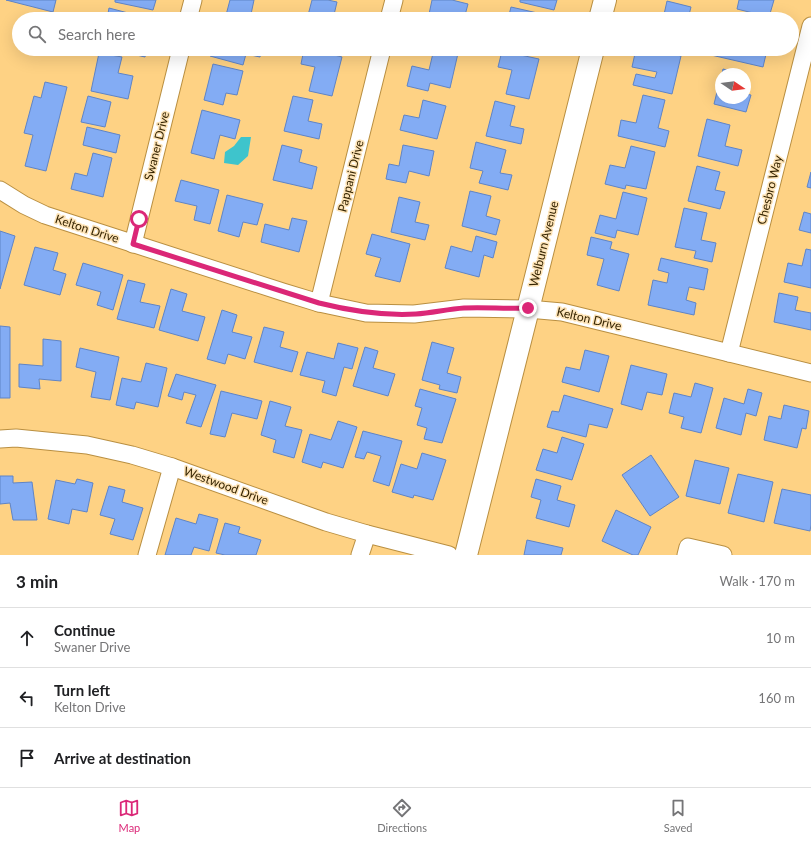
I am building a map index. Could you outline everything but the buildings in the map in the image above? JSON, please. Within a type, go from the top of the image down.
[{"type":"main road","points":[[602,12],[605,0]]},
{"type":"main road","name":"Welburn Avenue","points":[[466,555],[591,56]]},
{"type":"street","points":[[190,12],[193,0]]},
{"type":"street","points":[[391,12],[394,0]]},
{"type":"street","name":"Chesbro Way","points":[[729,353],[811,26]]},
{"type":"street","name":"Swaner Drive","points":[[133,244],[179,56]]},
{"type":"street","name":"Pappani Drive","points":[[319,303],[380,56]]},
{"type":"street","name":"Kelton Drive","points":[[0,190],[24,205],[45,215],[319,303],[366,313],[393,314],[422,314],[464,308],[528,308],[562,312],[811,373]]},
{"type":"street","name":"Westwood Drive","points":[[0,439],[16,438],[87,445],[132,455],[172,467],[326,522],[449,555]]},
{"type":"street","points":[[147,555],[172,467]]},
{"type":"street","points":[[360,555],[367,534]]},
{"type":"street","points":[[687,551],[723,555]]},
{"type":"water","points":[[241,137],[251,137],[248,156],[238,165],[224,163],[225,152],[234,146]]},
{"type":"route","points":[[139,219],[133,244],[319,303],[340,308],[366,313],[393,314],[414,314],[464,308],[528,308]]}]
